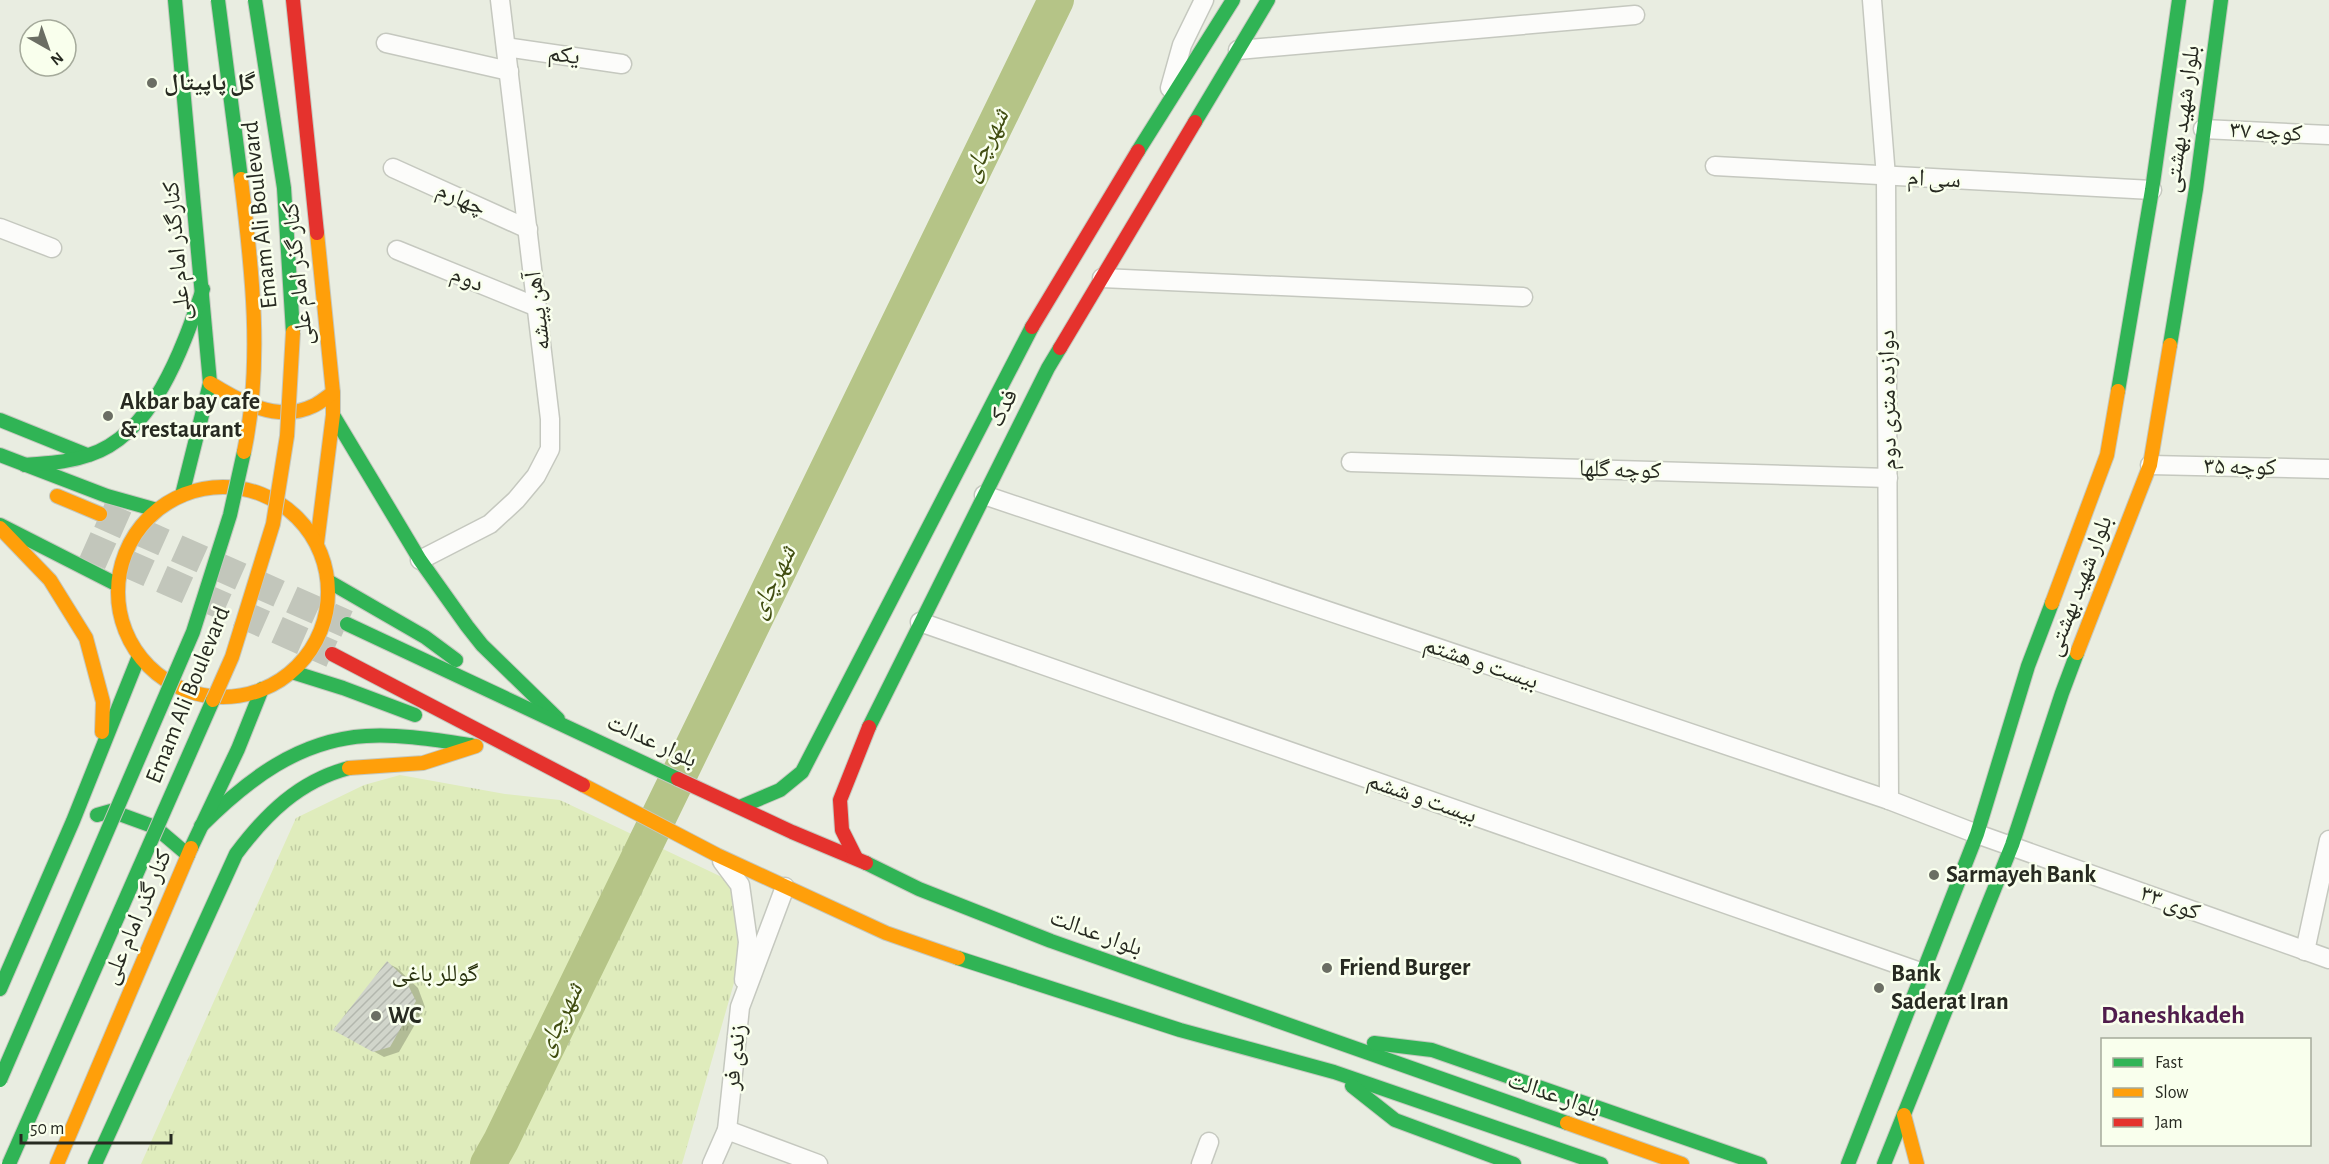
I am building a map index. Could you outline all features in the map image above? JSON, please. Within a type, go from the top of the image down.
[{"type":"main road","name":"کنارگذر امام علی","points":[[175,0],[210,383],[182,495]]},
{"type":"main road","name":"Emam Ali Boulevard","points":[[0,1080],[193,632],[230,515],[248,432],[255,343],[244,205],[218,0]]},
{"type":"main road","name":"Emam Ali Boulevard","points":[[9,1164],[232,657],[273,524],[287,436],[294,345],[284,188],[255,0]]},
{"type":"main road","name":"کنار گذر امام علی","points":[[293,0],[333,393],[333,415],[317,543]]},
{"type":"main road","name":"فدک","points":[[740,807],[780,790],[802,772],[1020,348],[1164,108],[1233,0]]},
{"type":"main road","name":"فدک","points":[[856,858],[842,830],[840,800],[863,739],[1048,368],[1268,0]]},
{"type":"main road","name":"بلوار شهید بهشتی","points":[[1848,1164],[1977,834],[2028,666],[2108,455],[2158,190],[2179,0]]},
{"type":"main road","name":"بلوار شهید بهشتی","points":[[1884,1164],[2012,845],[2062,693],[2150,465],[2190,189],[2203,129],[2221,0]]},
{"type":"main road","points":[[25,465],[63,463],[87,455],[125,435],[150,405],[169,376],[183,348],[203,290]]},
{"type":"main road","points":[[210,383],[235,400],[267,410],[294,411],[312,406],[333,393]]},
{"type":"main road","points":[[333,415],[420,560],[482,645],[563,723]]},
{"type":"main road","points":[[0,420],[87,455]]},
{"type":"main road","points":[[0,455],[107,496],[157,510]]},
{"type":"main road","points":[[951,481],[984,495]]},
{"type":"main road","points":[[212,487],[244,488],[273,499],[298,517],[317,543],[328,581],[328,601],[317,640],[292,672],[262,689],[229,697],[195,694],[164,680],[139,656],[126,634],[119,610],[120,567],[130,543],[144,522],[157,510],[182,495],[212,487]]},
{"type":"main road","points":[[43,490],[100,514]]},
{"type":"main road","points":[[107,496],[115,505],[118,516]]},
{"type":"main road","points":[[0,527],[118,585]]},
{"type":"main road","points":[[0,527],[50,580],[86,638],[103,702],[102,748]]},
{"type":"main road","points":[[81,565],[92,564],[100,560]]},
{"type":"main road","points":[[328,581],[425,637],[512,700]]},
{"type":"main road","points":[[343,688],[330,677],[323,666],[321,656],[325,638],[333,623],[343,615],[362,611],[384,614]]},
{"type":"main road","points":[[347,624],[512,700]]},
{"type":"main road","points":[[332,654],[494,739]]},
{"type":"main road","points":[[0,989],[73,821],[139,656]]},
{"type":"main road","points":[[292,672],[343,688],[436,723],[494,739]]},
{"type":"main road","name":"کنار گذر امام علی","points":[[57,1164],[188,855],[238,749],[262,689]]},
{"type":"main road","name":"بلوار عدالت","points":[[512,700],[919,889],[1051,941],[1682,1164]]},
{"type":"main road","points":[[201,826],[236,792],[269,768],[303,751],[365,736],[425,738],[532,758]]},
{"type":"main road","name":"بلوار عدالت","points":[[494,739],[717,855],[886,933],[1016,978],[1180,1030],[1334,1072],[1601,1164]]},
{"type":"main road","points":[[95,1164],[236,854],[259,822],[289,795],[320,778],[355,767],[424,763],[476,746]]},
{"type":"main road","points":[[73,821],[111,811],[155,827],[188,855]]},
{"type":"main road","points":[[1315,1035],[1432,1050],[1760,1164]]},
{"type":"main road","points":[[1334,1072],[1395,1120],[1514,1164]]},
{"type":"main road","points":[[1904,1114],[1917,1164]]},
{"type":"main road","points":[[1833,1163],[1843,1156],[1859,1136]]},
{"type":"street","name":"آهن پیشه","points":[[420,560],[490,524],[516,501],[536,476],[550,449],[550,419],[500,0]]},
{"type":"street","points":[[1164,108],[1182,45],[1204,0]]},
{"type":"street","name":"دوازده متری دوم","points":[[1872,0],[1886,177],[1889,800]]},
{"type":"street","points":[[1238,50],[1635,15]]},
{"type":"street","points":[[386,43],[509,71]]},
{"type":"street","name":"یکم","points":[[506,47],[622,64]]},
{"type":"street","name":"کوچه ۳۷","points":[[2203,129],[2329,135]]},
{"type":"street","name":"سی ام","points":[[1715,166],[2158,190]]},
{"type":"street","name":"چهارم","points":[[393,168],[528,229]]},
{"type":"street","points":[[0,228],[52,248]]},
{"type":"street","name":"دوم","points":[[397,250],[537,307]]},
{"type":"street","points":[[1102,278],[1523,297]]},
{"type":"street","name":"کوچه گلها","points":[[1351,462],[1888,478]]},
{"type":"street","name":"کوچه ۳۵","points":[[2150,465],[2329,469]]},
{"type":"street","name":"بیست و هشتم","points":[[984,495],[1889,800],[1977,834]]},
{"type":"street","name":"بیست و ششم","points":[[920,622],[1923,973]]},
{"type":"street","name":"کوی ۳۳","points":[[1977,834],[2329,959]]},
{"type":"street","points":[[2305,951],[2329,840]]},
{"type":"street","points":[[717,855],[740,885],[748,942],[740,1007]]},
{"type":"street","name":"زندی فر","points":[[711,1164],[727,1130],[740,1007],[785,887]]},
{"type":"street","points":[[727,1130],[818,1164]]},
{"type":"street","points":[[1201,1164],[1209,1142]]},
{"type":"green space","name":"گوللر باغی","points":[[400,775],[505,794],[560,800],[726,879],[736,898],[739,920],[738,969],[682,1164],[141,1164],[296,818],[364,785]]},
{"type":"building","name":"WC","points":[[387,961],[409,982],[408,985],[416,1001],[390,1047],[373,1052],[333,1030]]},
{"type":"waterway","name":"شهرچای","points":[[488,1164],[1056,0]]},
{"type":"tunnel","points":[[100,514],[347,624]]},
{"type":"tunnel","points":[[85,545],[332,654]]},
{"type":"traffic: fast","points":[[175,0],[210,383],[182,495]]},
{"type":"traffic: fast","points":[[218,0],[241,179]]},
{"type":"traffic: fast","points":[[255,0],[284,188],[293,332]]},
{"type":"traffic: fast","points":[[1138,151],[1233,0]]},
{"type":"traffic: fast","points":[[1195,122],[1268,0]]},
{"type":"traffic: fast","points":[[2118,391],[2152,190],[2179,0]]},
{"type":"traffic: fast","points":[[2170,345],[2196,189],[2221,0]]},
{"type":"traffic: fast","points":[[25,465],[81,458],[112,444],[131,428],[148,409],[163,386],[186,336],[203,289]]},
{"type":"traffic: fast","points":[[740,807],[780,790],[802,772],[1032,327]]},
{"type":"traffic: fast","points":[[869,727],[1060,348]]},
{"type":"traffic: fast","points":[[333,415],[420,560],[467,626],[482,645],[558,719]]},
{"type":"traffic: fast","points":[[0,420],[87,455]]},
{"type":"traffic: fast","points":[[0,1080],[193,632],[230,515],[244,452]]},
{"type":"traffic: fast","points":[[0,455],[107,496],[157,510]]},
{"type":"traffic: fast","points":[[0,525],[118,585]]},
{"type":"traffic: fast","points":[[328,581],[425,637],[456,660]]},
{"type":"traffic: fast","points":[[1848,1164],[1977,834],[2028,666],[2052,603]]},
{"type":"traffic: fast","points":[[347,624],[678,779]]},
{"type":"traffic: fast","points":[[1884,1164],[2012,845],[2077,653]]},
{"type":"traffic: fast","points":[[0,989],[73,821],[139,656]]},
{"type":"traffic: fast","points":[[292,672],[415,715]]},
{"type":"traffic: fast","points":[[191,848],[238,749],[262,689]]},
{"type":"traffic: fast","points":[[9,1164],[213,700]]},
{"type":"traffic: fast","points":[[201,826],[256,778],[296,754],[318,745],[366,736],[418,738],[471,745]]},
{"type":"traffic: fast","points":[[95,1164],[236,854],[259,826],[299,790],[314,781],[349,768]]},
{"type":"traffic: fast","points":[[97,815],[111,811],[155,827],[188,855]]},
{"type":"traffic: fast","points":[[866,863],[919,889],[1051,941],[1567,1123]]},
{"type":"traffic: fast","points":[[958,958],[1180,1030],[1334,1072],[1601,1164]]},
{"type":"traffic: fast","points":[[1374,1043],[1432,1050],[1760,1164]]},
{"type":"traffic: fast","points":[[1352,1086],[1395,1120],[1514,1164]]},
{"type":"traffic: slow","points":[[241,179],[254,316],[253,384],[244,452]]},
{"type":"traffic: slow","points":[[317,233],[333,393],[333,415],[317,543]]},
{"type":"traffic: slow","points":[[213,700],[232,657],[273,524],[287,436],[293,332]]},
{"type":"traffic: slow","points":[[2077,653],[2150,465],[2170,345]]},
{"type":"traffic: slow","points":[[210,383],[247,403],[273,411],[300,411],[316,405],[333,393]]},
{"type":"traffic: slow","points":[[2052,603],[2107,455],[2118,391]]},
{"type":"traffic: slow","points":[[223,487],[243,489],[272,499],[290,511],[304,525],[320,552],[326,572],[328,592],[326,612],[316,641],[304,659],[290,673],[263,689],[243,695],[223,697],[203,695],[174,685],[156,673],[142,659],[126,632],[120,612],[118,592],[120,572],[130,543],[142,525],[156,511],[183,495],[203,489],[223,487]]},
{"type":"traffic: slow","points":[[57,496],[100,514]]},
{"type":"traffic: slow","points":[[0,528],[50,580],[86,638],[103,702],[102,732]]},
{"type":"traffic: slow","points":[[349,768],[423,763],[476,746]]},
{"type":"traffic: slow","points":[[583,785],[717,855],[886,933],[958,958]]},
{"type":"traffic: slow","points":[[57,1164],[191,848]]},
{"type":"traffic: slow","points":[[1904,1115],[1917,1164]]},
{"type":"traffic: slow","points":[[1567,1123],[1682,1164]]},
{"type":"traffic: jam","points":[[293,0],[317,233]]},
{"type":"traffic: jam","points":[[1060,348],[1195,122]]},
{"type":"traffic: jam","points":[[1032,327],[1138,151]]},
{"type":"traffic: jam","points":[[332,654],[583,785]]},
{"type":"traffic: jam","points":[[856,858],[842,830],[840,800],[869,727]]},
{"type":"traffic: jam","points":[[678,779],[792,832],[866,863]]},
{"type":"place","name":"گل پاپیتال","points":[[152,83]]},
{"type":"place","name":"Akbar bay cafe & restaurant","points":[[108,416]]},
{"type":"place","name":"Sarmayeh Bank","points":[[1934,875]]},
{"type":"place","name":"Friend Burger","points":[[1327,968]]},
{"type":"place","name":"Bank Saderat Iran","points":[[1879,988]]},
{"type":"place","name":"WC","points":[[376,1016]]},
{"type":"district","name":"Daneshkadeh","points":[[2173,1015]]}]
